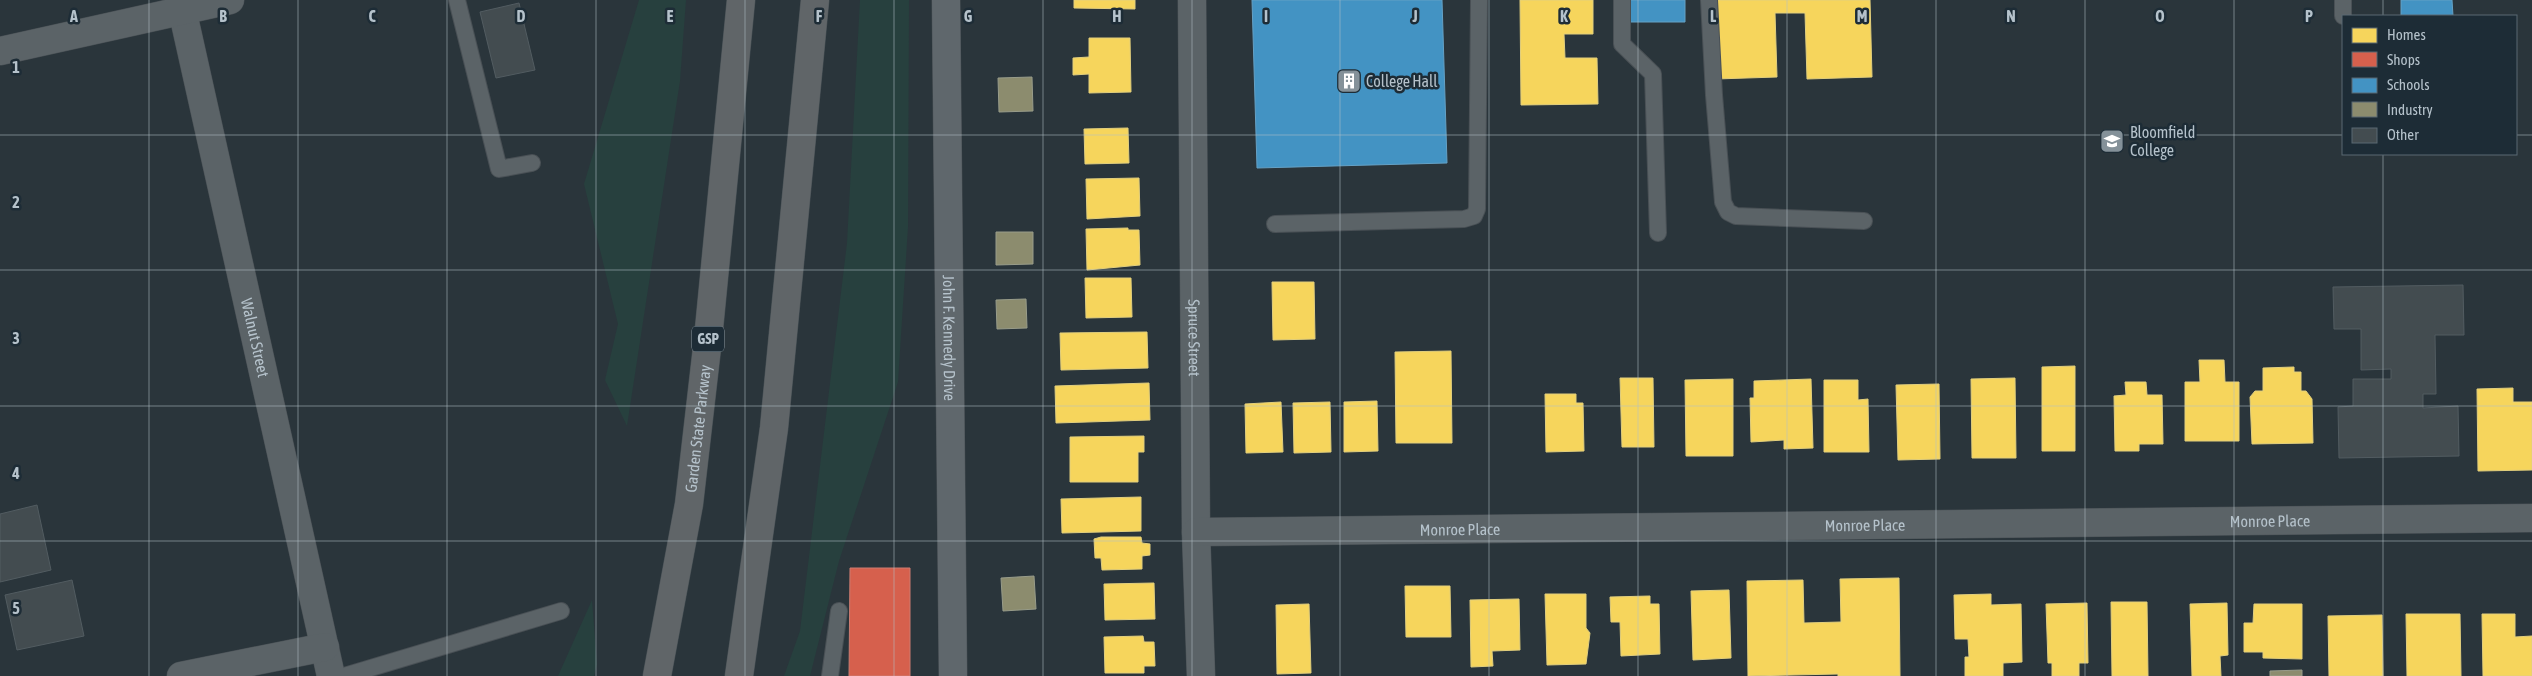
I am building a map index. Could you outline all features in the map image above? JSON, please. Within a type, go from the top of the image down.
[{"type":"highway","name":"Garden State Parkway","points":[[657,676],[690,504],[741,0]]},
{"type":"highway","points":[[739,676],[774,428],[815,0]]},
{"type":"main road","name":"John F. Kennedy Drive","points":[[946,0],[953,676]]},
{"type":"street","points":[[0,51],[181,5],[230,0]]},
{"type":"street","name":"Spruce Street","points":[[1192,0],[1196,532],[1201,676]]},
{"type":"street","name":"Walnut Street","points":[[181,5],[331,676]]},
{"type":"street","name":"Monroe Place","points":[[1196,532],[2532,518]]},
{"type":"street","points":[[181,676],[325,647]]},
{"type":"lane","points":[[456,0],[499,169],[532,163]]},
{"type":"lane","points":[[1275,224],[1464,219],[1474,216],[1477,209],[1479,0]]},
{"type":"lane","points":[[1622,0],[1622,44],[1653,74],[1658,233]]},
{"type":"lane","points":[[1709,0],[1714,95],[1723,202],[1728,212],[1736,216],[1864,221]]},
{"type":"lane","points":[[2343,0],[2343,15]]},
{"type":"lane","points":[[344,676],[561,611]]},
{"type":"lane","points":[[830,676],[839,611]]},
{"type":"green space","points":[[639,0],[686,0],[680,81],[627,426],[605,380],[618,324],[584,184]]},
{"type":"green space","points":[[860,0],[909,0],[908,227],[898,382],[839,561],[810,676],[784,676],[800,631],[847,243]]},
{"type":"green space","points":[[592,600],[597,664],[594,676],[558,676]]},
{"type":"building: Homes","points":[[1074,0],[1135,0],[1135,9],[1074,8]]},
{"type":"building: Homes","points":[[1520,0],[1593,0],[1593,34],[1564,34],[1565,58],[1597,58],[1598,104],[1521,105]]},
{"type":"building: Homes","points":[[1714,0],[1870,0],[1872,77],[1807,79],[1805,13],[1775,13],[1777,77],[1716,79]]},
{"type":"building: Homes","points":[[1089,38],[1130,38],[1131,92],[1089,93],[1089,74],[1073,75],[1073,58],[1089,57]]},
{"type":"building: Homes","points":[[1128,128],[1129,163],[1085,164],[1084,129]]},
{"type":"building: Homes","points":[[1139,178],[1140,216],[1087,219],[1086,179]]},
{"type":"building: Homes","points":[[1128,228],[1128,230],[1139,230],[1140,265],[1087,270],[1086,229]]},
{"type":"building: Homes","points":[[1085,278],[1131,278],[1132,317],[1086,318]]},
{"type":"building: Homes","points":[[1272,282],[1314,282],[1315,339],[1273,340]]},
{"type":"building: Homes","points":[[1147,332],[1148,368],[1061,370],[1060,333]]},
{"type":"building: Homes","points":[[1451,351],[1452,443],[1396,443],[1395,352]]},
{"type":"building: Homes","points":[[2199,360],[2224,360],[2225,382],[2239,382],[2239,441],[2185,441],[2185,382],[2200,382]]},
{"type":"building: Homes","points":[[2075,366],[2075,451],[2042,451],[2042,367]]},
{"type":"building: Homes","points":[[2294,367],[2294,372],[2301,372],[2301,391],[2306,391],[2312,399],[2313,443],[2252,444],[2250,397],[2255,391],[2263,391],[2263,368]]},
{"type":"building: Homes","points":[[1620,378],[1653,378],[1654,447],[1622,447]]},
{"type":"building: Homes","points":[[2015,378],[2016,458],[1972,458],[1971,379]]},
{"type":"building: Homes","points":[[1733,379],[1733,456],[1686,456],[1685,380]]},
{"type":"building: Homes","points":[[1811,379],[1813,448],[1784,449],[1784,440],[1751,442],[1750,398],[1754,398],[1754,381]]},
{"type":"building: Homes","points":[[1824,380],[1858,380],[1858,400],[1868,399],[1869,452],[1824,452]]},
{"type":"building: Homes","points":[[2125,382],[2146,382],[2147,395],[2162,395],[2163,444],[2139,444],[2139,451],[2115,451],[2114,396],[2126,395]]},
{"type":"building: Homes","points":[[1149,383],[1150,420],[1056,423],[1055,386]]},
{"type":"building: Homes","points":[[1939,384],[1940,459],[1898,460],[1896,385]]},
{"type":"building: Homes","points":[[2513,388],[2513,402],[2532,402],[2532,470],[2478,471],[2477,389]]},
{"type":"building: Homes","points":[[1545,394],[1576,394],[1576,403],[1583,403],[1584,451],[1546,452]]},
{"type":"building: Homes","points":[[1377,401],[1378,451],[1344,452],[1344,402]]},
{"type":"building: Homes","points":[[1281,402],[1283,452],[1246,453],[1245,404]]},
{"type":"building: Homes","points":[[1330,402],[1331,452],[1294,453],[1293,403]]},
{"type":"building: Homes","points":[[1144,436],[1144,452],[1138,452],[1138,482],[1070,482],[1070,437]]},
{"type":"building: Homes","points":[[1141,497],[1141,531],[1062,533],[1061,499]]},
{"type":"building: Homes","points":[[1101,537],[1141,537],[1142,543],[1150,544],[1150,555],[1142,556],[1142,569],[1102,570],[1101,558],[1095,558],[1094,539]]},
{"type":"building: Homes","points":[[1899,578],[1900,676],[1838,676],[1838,674],[1748,676],[1747,581],[1803,580],[1804,623],[1841,622],[1840,579]]},
{"type":"building: Homes","points":[[1154,583],[1155,619],[1105,620],[1104,584]]},
{"type":"building: Homes","points":[[1405,586],[1450,586],[1451,637],[1406,637]]},
{"type":"building: Homes","points":[[1729,590],[1731,658],[1693,660],[1691,591]]},
{"type":"building: Homes","points":[[1545,594],[1586,594],[1586,628],[1590,633],[1586,664],[1547,665]]},
{"type":"building: Homes","points":[[1991,594],[1991,605],[2021,604],[2022,662],[2003,663],[2003,676],[1965,676],[1965,657],[1969,657],[1968,639],[1955,639],[1954,595]]},
{"type":"building: Homes","points":[[1650,596],[1650,604],[1659,604],[1660,654],[1621,656],[1620,622],[1611,622],[1610,597]]},
{"type":"building: Homes","points":[[1519,599],[1520,650],[1492,651],[1493,666],[1471,667],[1470,600]]},
{"type":"building: Homes","points":[[2111,602],[2147,602],[2148,676],[2112,676]]},
{"type":"building: Homes","points":[[2087,603],[2088,663],[2079,663],[2079,676],[2052,676],[2052,663],[2048,663],[2046,604]]},
{"type":"building: Homes","points":[[2227,603],[2228,655],[2220,656],[2221,676],[2192,676],[2190,604]]},
{"type":"building: Homes","points":[[1309,604],[1311,673],[1277,674],[1276,605]]},
{"type":"building: Homes","points":[[2254,604],[2302,604],[2302,659],[2263,658],[2263,652],[2244,652],[2244,623],[2253,623]]},
{"type":"building: Homes","points":[[2406,614],[2460,614],[2461,676],[2407,676]]},
{"type":"building: Homes","points":[[2482,614],[2515,614],[2515,637],[2532,636],[2532,676],[2483,676]]},
{"type":"building: Homes","points":[[2382,615],[2383,676],[2329,676],[2328,616]]},
{"type":"building: Homes","points":[[1143,636],[1144,642],[1154,642],[1155,666],[1144,666],[1144,673],[1105,673],[1104,637]]},
{"type":"building: Shops","points":[[850,568],[910,568],[910,676],[849,676]]},
{"type":"building: Schools","name":"College Hall","points":[[1252,0],[1442,0],[1447,163],[1257,168]]},
{"type":"building: Schools","points":[[1628,0],[1685,0],[1685,22],[1629,22]]},
{"type":"building: Schools","points":[[2401,0],[2452,0],[2453,15],[2401,15]]},
{"type":"building: Industry","points":[[1032,77],[1033,111],[999,112],[998,78]]},
{"type":"building: Industry","points":[[996,232],[1033,232],[1033,264],[996,265]]},
{"type":"building: Industry","points":[[1026,299],[1027,328],[997,329],[996,300]]},
{"type":"building: Industry","points":[[1034,576],[1036,609],[1003,611],[1001,578]]},
{"type":"building: Industry","points":[[2302,670],[2302,676],[2270,676],[2270,671]]},
{"type":"building: Other","points":[[519,3],[535,70],[496,78],[480,12]]},
{"type":"building: Other","points":[[2463,285],[2464,335],[2435,335],[2436,394],[2423,394],[2423,408],[2458,406],[2459,456],[2339,458],[2338,407],[2353,406],[2353,379],[2391,379],[2391,369],[2361,370],[2361,329],[2334,329],[2333,287]]},
{"type":"building: Other","points":[[37,505],[51,570],[0,582],[0,514]]},
{"type":"building: Other","points":[[72,580],[84,636],[17,650],[5,595]]},
{"type":"place","name":"College Hall","points":[[1349,81]]},
{"type":"place","name":"Bloomfield College","points":[[2112,141]]}]
